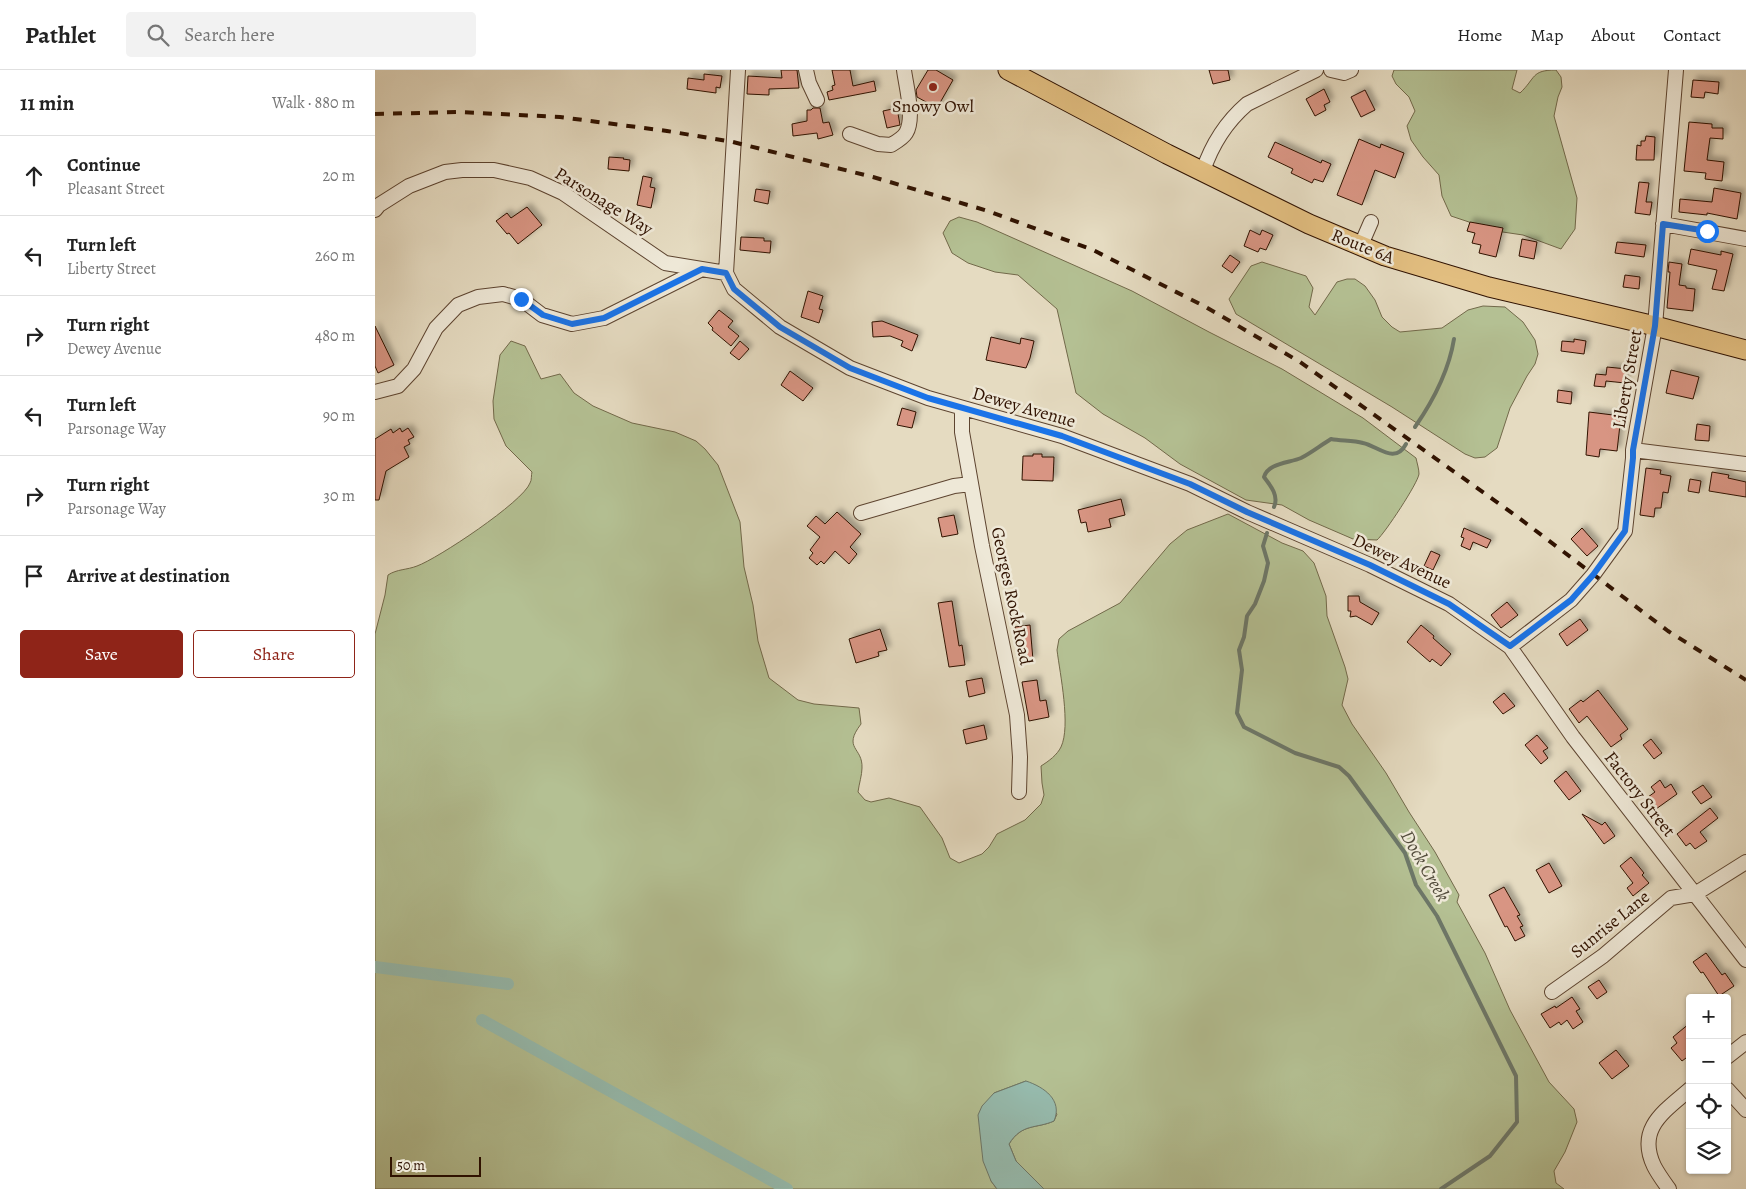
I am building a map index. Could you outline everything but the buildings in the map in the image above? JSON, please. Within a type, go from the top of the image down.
[{"type":"main road","name":"Route 6A","points":[[1008,70],[1167,154],[1309,224],[1385,256],[1489,288],[1655,326],[1746,350]]},
{"type":"street","points":[[726,273],[738,70]]},
{"type":"street","points":[[806,70],[809,83],[817,100]]},
{"type":"street","points":[[850,134],[878,144],[891,145],[906,133],[909,122],[909,101],[904,70]]},
{"type":"street","points":[[1203,171],[1217,138],[1229,120],[1247,104],[1316,70]]},
{"type":"street","points":[[1331,70],[1344,73],[1351,70]]},
{"type":"street","name":"Liberty Street","points":[[1510,646],[1571,600],[1593,575],[1625,531],[1633,450],[1655,326],[1677,70]]},
{"type":"street","name":"Parsonage Way","points":[[375,210],[379,205],[409,186],[445,172],[494,170],[530,178],[563,193],[665,263],[726,273]]},
{"type":"street","points":[[1361,245],[1371,222]]},
{"type":"street","points":[[1663,224],[1746,239]]},
{"type":"street","points":[[375,392],[398,386],[414,369],[436,328],[458,305],[478,297],[503,294],[521,299],[543,315],[572,324],[604,318],[702,269]]},
{"type":"street","name":"Dewey Avenue","points":[[726,273],[734,289],[780,327],[850,368],[928,398],[1062,436],[1190,484],[1247,512],[1370,565],[1441,600],[1510,646]]},
{"type":"street","name":"Georges Rock Road","points":[[963,409],[962,432],[971,484],[1017,715],[1020,757],[1019,792]]},
{"type":"street","points":[[1633,450],[1746,464]]},
{"type":"street","points":[[861,513],[954,486],[971,484]]},
{"type":"street","name":"Factory Street","points":[[1510,646],[1573,737],[1746,960]]},
{"type":"street","points":[[1695,894],[1746,862]]},
{"type":"street","name":"Sunrise Lane","points":[[1552,992],[1603,956],[1671,898],[1695,894]]},
{"type":"street","points":[[1731,1054],[1746,1042]]},
{"type":"street","points":[[1669,1189],[1654,1166],[1649,1150],[1650,1131],[1657,1118],[1686,1093]]},
{"type":"street","points":[[1731,1093],[1746,1110]]},
{"type":"green space","points":[[1394,70],[1517,70],[1512,89],[1520,93],[1538,73],[1556,70],[1561,77],[1562,87],[1554,116],[1577,198],[1575,229],[1561,249],[1523,235],[1496,231],[1451,216],[1442,196],[1439,175],[1411,140],[1407,126],[1415,111],[1409,97],[1396,84],[1392,76]]},
{"type":"green space","points":[[959,217],[977,222],[1132,291],[1282,369],[1363,418],[1416,458],[1418,466],[1419,474],[1417,479],[1387,528],[1377,540],[1353,539],[1309,520],[1282,505],[1246,500],[1180,464],[1145,438],[1103,414],[1076,393],[1057,309],[1018,275],[995,272],[968,263],[952,253],[943,233],[950,221]]},
{"type":"green space","points":[[1262,262],[1306,276],[1313,288],[1309,307],[1315,315],[1337,282],[1355,279],[1365,286],[1375,300],[1382,317],[1400,332],[1442,328],[1468,310],[1483,306],[1505,307],[1523,322],[1535,340],[1538,354],[1535,364],[1510,408],[1497,448],[1485,457],[1475,458],[1465,454],[1392,407],[1236,314],[1229,299],[1251,266]]},
{"type":"green space","points":[[511,341],[525,346],[541,379],[560,374],[574,393],[593,406],[632,423],[675,432],[696,441],[705,449],[718,465],[740,522],[744,567],[753,605],[758,641],[769,678],[798,700],[814,704],[859,708],[861,724],[853,738],[853,743],[860,756],[862,771],[858,792],[865,800],[871,802],[889,798],[920,807],[942,838],[950,858],[959,863],[982,854],[997,834],[1025,820],[1041,804],[1044,795],[1041,766],[1057,753],[1064,738],[1064,700],[1057,650],[1059,639],[1068,631],[1120,603],[1170,544],[1187,530],[1228,514],[1282,543],[1303,551],[1314,563],[1326,596],[1327,616],[1345,667],[1348,679],[1342,705],[1352,724],[1386,773],[1435,852],[1459,895],[1457,902],[1485,953],[1510,1010],[1549,1082],[1574,1109],[1577,1122],[1565,1152],[1554,1171],[1556,1183],[1564,1189],[1044,1189],[1016,1161],[1009,1144],[1014,1137],[1024,1130],[1054,1121],[1057,1114],[1026,1081],[994,1093],[991,1181],[997,1189],[375,1189],[375,634],[388,575],[417,566],[460,542],[512,503],[524,492],[531,482],[532,472],[506,446],[494,419],[493,401],[500,355]]},
{"type":"water","points":[[1026,1081],[1050,1095],[1056,1107],[1054,1121],[1024,1130],[1014,1137],[1009,1144],[1016,1161],[1044,1189],[997,1189],[991,1181],[983,1161],[978,1115],[982,1106],[994,1093]]},
{"type":"waterway","name":"Dock Creek","points":[[1415,427],[1439,385],[1452,351],[1454,339]]},
{"type":"waterway","name":"Dock Creek","points":[[1274,507],[1275,495],[1264,477],[1266,472],[1274,466],[1301,458],[1331,439],[1359,442],[1392,454],[1402,450],[1406,444]]},
{"type":"waterway","name":"Dock Creek","points":[[1267,533],[1263,546],[1268,563],[1264,581],[1255,604],[1247,616],[1244,637],[1239,650],[1242,670],[1237,713],[1244,727],[1295,753],[1339,767],[1349,776],[1405,853],[1416,885],[1437,916],[1516,1076],[1517,1122],[1490,1156],[1441,1189]]},
{"type":"waterway","points":[[375,967],[508,984]]},
{"type":"waterway","points":[[482,1020],[787,1189]]},
{"type":"railway","points":[[375,114],[458,112],[560,117],[733,142],[873,177],[988,211],[1093,250],[1204,306],[1300,362],[1515,515],[1668,631],[1746,680]]},
{"type":"place","name":"Snowy Owl","points":[[933,87]]},
{"type":"route","points":[[521,299],[543,315],[572,324],[604,318],[702,269],[726,273],[734,289],[780,327],[850,368],[928,398],[1062,436],[1190,484],[1247,512],[1370,565],[1449,604],[1510,646],[1571,600],[1593,575],[1625,531],[1633,450],[1655,326],[1663,224],[1707,231]]}]
